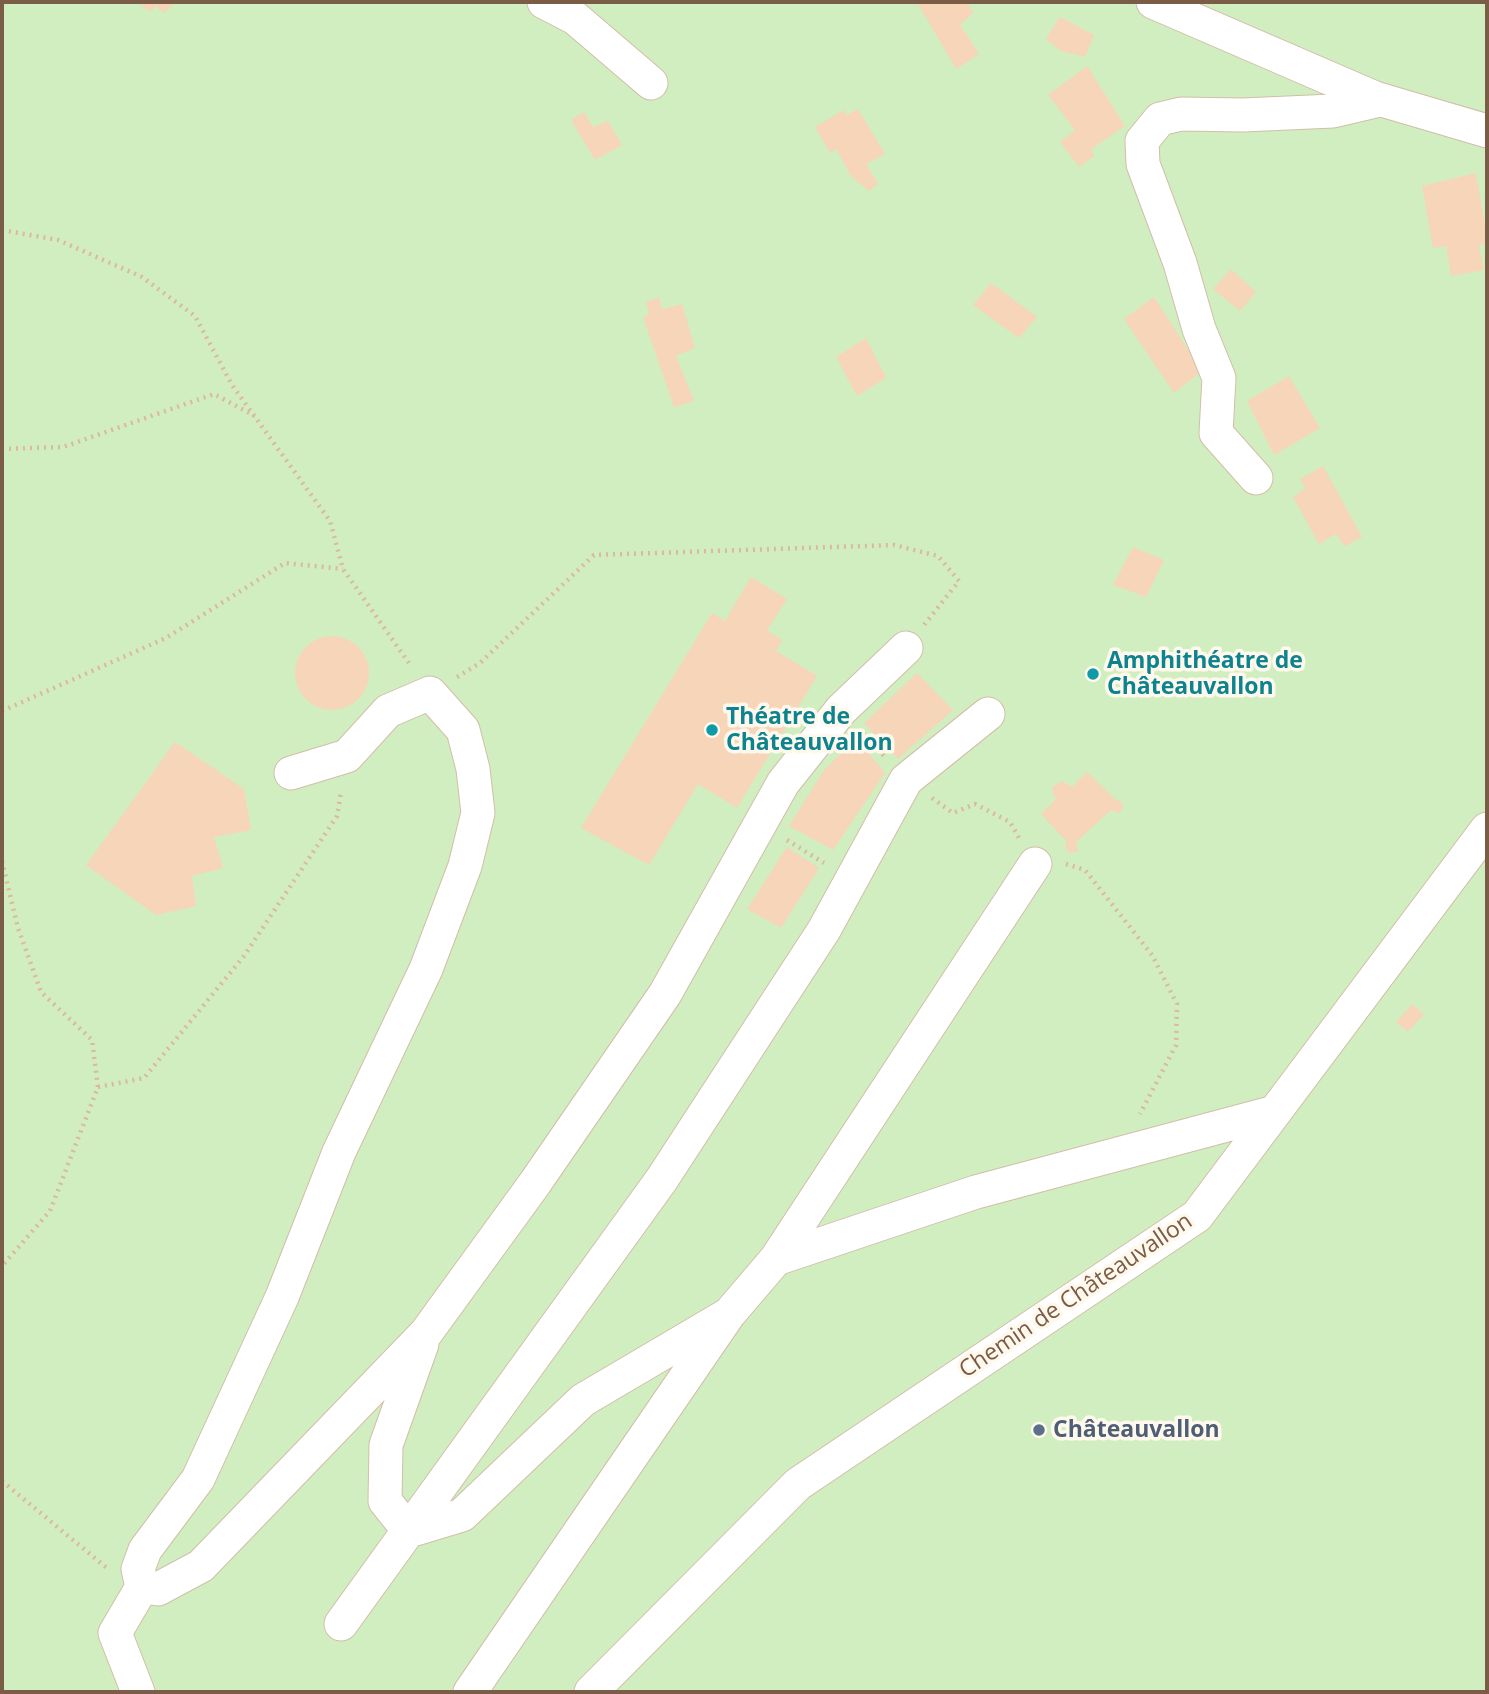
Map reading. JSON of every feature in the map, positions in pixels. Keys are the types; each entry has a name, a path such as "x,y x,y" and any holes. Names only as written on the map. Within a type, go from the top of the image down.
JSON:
{"street":[{"path":"544,2 575,18 651,83"},
{"path":"1153,2 1380,100 1487,131"},
{"path":"1255,478 1216,433 1219,378 1199,329 1180,263 1143,164 1142,141 1160,119 1181,114 1243,115 1333,111 1380,100"},
{"path":"142,1587 158,1590 201,1566 426,1333 535,1183 665,994 783,783 841,710 906,648"},
{"path":"138,1692 115,1633 142,1587 138,1569 145,1550 198,1479 282,1297 339,1152 426,969 466,866 478,813 473,769 463,730 430,693 388,711 347,756 291,773"},
{"path":"341,1624 662,1179 824,930 906,780 988,714"},
{"name":"Chemin de Châteauvallon","path":"591,1692 798,1484 1197,1216 1487,829"},
{"path":"470,1692 729,1314 776,1259 1035,864"},
{"path":"776,1259 976,1192 1275,1112"},
{"path":"409,1531 462,1515 583,1400 729,1314"},
{"path":"409,1531 385,1501 386,1445 426,1333"}],"path":[{"path":"2,230 58,240 142,277 195,316 232,385 330,521 343,569 430,693 480,663 594,555 894,545 938,556 959,581 906,648"},
{"path":"2,449 64,447 214,394 258,418"},
{"path":"2,711 166,638 285,563 343,569"},
{"path":"841,710 906,780 953,813 975,804 1010,822 1035,864 1068,864 1084,870 1152,955 1177,1004 1176,1045 1119,1154"},
{"path":"98,1087 144,1078 244,956 337,816 347,756"},
{"path":"760,824 852,880"},
{"path":"2,861 19,928 41,992 92,1040 98,1087 50,1211 2,1266"},
{"path":"2,1480 122,1582 142,1587"}],"green space":[{"path":"2,2 1487,2 1487,1692 2,1692"}],"building":[{"path":"137,2 175,2 164,13 156,6 150,12"},
{"path":"917,2 945,2 947,5 967,2 973,13 960,25 979,54 956,69"},
{"path":"1060,17 1094,35 1085,57 1061,51 1046,39"},
{"path":"1087,66 1125,126 1091,149 1094,156 1079,167 1060,142 1075,130 1048,95"},
{"path":"858,109 885,154 866,164 878,184 869,191 851,176 836,149 830,153 815,127 844,110 847,115"},
{"path":"584,112 593,127 608,121 622,145 595,160 571,120"},
{"path":"1476,173 1487,236 1487,243 1479,245 1484,270 1451,276 1446,246 1433,248 1422,186"},
{"path":"1231,269 1256,292 1240,311 1213,289"},
{"path":"991,283 1037,317 1019,338 973,305"},
{"path":"659,297 662,309 682,304 695,348 676,356 694,401 674,407 643,317 649,315 646,302"},
{"path":"1154,297 1202,371 1174,393 1124,319"},
{"path":"866,338 886,378 857,396 836,357"},
{"path":"1289,376 1320,428 1274,455 1247,401"},
{"path":"1323,466 1362,537 1345,546 1336,534 1319,544 1293,497 1305,489 1300,479"},
{"path":"1133,547 1164,560 1146,597 1113,585"},
{"name":"Théatre de Châteauvallon","path":"751,577 787,599 767,630 782,640 776,651 817,676 737,808 698,784 649,865 581,828 712,613 725,621"},
{"path":"332,636 353,642 363,652 369,673 363,694 353,704 332,710 311,704 301,694 295,673 301,652 311,642"},
{"path":"917,673 953,710 898,759 864,723"},
{"path":"856,738 885,773 833,850 789,826 824,770"},
{"path":"175,742 244,789 251,830 214,837 223,868 192,876 196,906 156,915 86,865"},
{"path":"1087,772 1115,799 1122,802 1123,808 1118,813 1111,810 1076,842 1078,851 1069,853 1065,846 1067,842 1041,814 1056,799 1052,787 1062,781 1072,787"},
{"path":"787,847 819,868 781,928 747,909"},
{"path":"1412,1004 1424,1014 1408,1032 1396,1022"}],"place":[{"name":"Amphithéatre de Châteauvallon","path":"1093,674"},
{"name":"Théatre de Châteauvallon","path":"712,730"},
{"name":"Châteauvallon","path":"1039,1430"}]}
